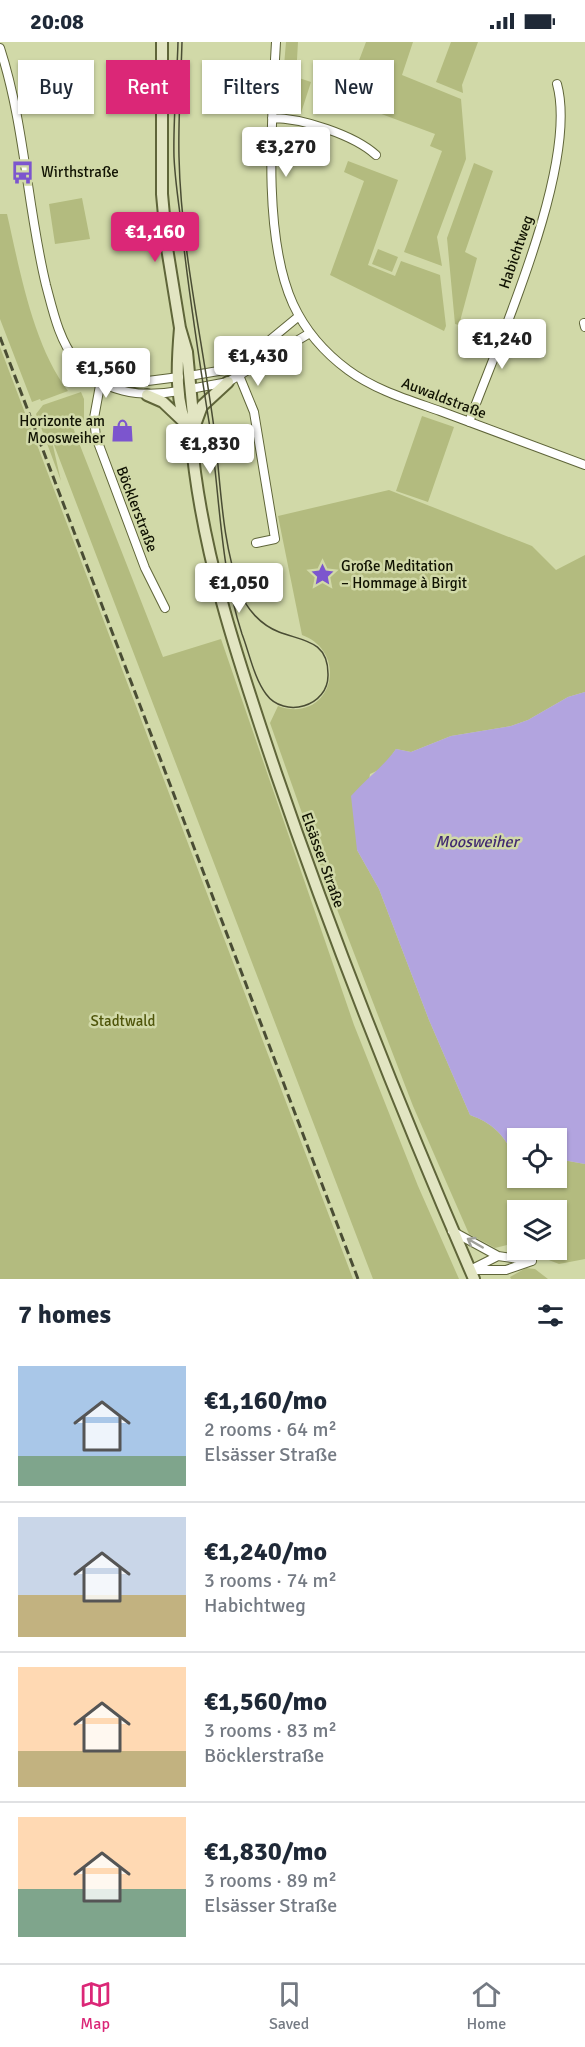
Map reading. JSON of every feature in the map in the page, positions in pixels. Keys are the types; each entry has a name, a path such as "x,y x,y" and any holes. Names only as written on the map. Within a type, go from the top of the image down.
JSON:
{"main road":[{"name":"Elsässer Straße","path":"162,42 162,194 180,328 187,352 185,390 193,431 212,571 257,717 303,851 368,1024 452,1231 472,1274"},
{"path":"193,431 202,406 228,382"},
{"name":"Elsässer Straße","path":"185,390 183,421 193,431"},
{"path":"147,395 163,402 183,421"}],"street":[{"name":"Auwaldstraße","path":"276,42 271,158 279,257 292,302 310,333 349,371 368,382 584,466"},
{"path":"0,48 11,87 36,242 59,330 76,361 86,371 113,389 147,395 228,382 299,316"},
{"name":"Habichtweg","path":"469,422 545,210 561,125 562,107 557,84"},
{"path":"272,118 301,121 366,145 376,155"},
{"path":"101,380 132,383 238,371 310,333"},
{"path":"238,371 254,412 275,539 256,543"},
{"name":"Böcklerstraße","path":"101,380 94,418 96,437 145,568 165,608"},
{"path":"452,1231 498,1256 532,1261 506,1270 472,1274"},
{"path":"472,1274 498,1256"},
{"path":"502,1279 506,1270"}],"green space":[{"path":"286,42 298,42 297,60 284,60"},
{"path":"366,42 413,42 402,75 461,99 466,159 437,237 442,266 404,252 442,151 430,146 435,134 381,114 394,114 394,60 359,60"},
{"path":"451,42 478,42 462,85 463,93 436,82"},
{"path":"301,79 311,82 301,113"},
{"path":"348,161 398,180 368,265 395,276 401,261 440,275 446,326 444,331 330,275 364,181 344,172"},
{"path":"474,163 493,171 465,252 477,258 459,325 455,324 447,238"},
{"path":"82,198 90,239 55,244 49,204"},
{"path":"0,214 7,214 29,307 37,330 56,373 68,391 41,401 40,399 32,402 0,319"},
{"path":"378,249 398,257 392,272 372,264"},
{"name":"Stadtwald","path":"0,347 353,1279 0,1279"},
{"path":"81,392 84,399 84,420 72,425 163,657 221,639 354,1025 418,1186 459,1279 373,1279 51,437 61,481 36,414 43,405"},
{"path":"422,416 454,427 428,502 396,491"},
{"path":"389,490 532,546 556,570 585,555 585,692 568,697 528,720 511,726 451,736 411,752 396,749 383,768 370,774 357,850 379,889 429,1020 470,1115 496,1130 507,1143 507,1188 567,1188 567,1161 585,1164 585,1259 559,1264 549,1260 567,1260 567,1200 507,1200 507,1245 495,1248 469,1234 413,1106 325,878 270,723 278,706 296,709 311,705 322,697 328,684 330,670 326,656 317,644 302,635 278,516"},
{"path":"526,1268 535,1269 548,1279 511,1279 510,1277"}],"water":[{"name":"Moosweiher","path":"585,692 585,1164 567,1161 567,1128 507,1128 507,1143 496,1129 470,1115 429,1020 379,889 357,850 351,796 396,749 411,752 451,736 511,726 528,720 568,697"}],"tram line":[{"path":"178,42 174,128 175,173 229,583 242,634 262,688 274,702 283,706 304,706 321,695 326,685 328,674 324,654 319,648 305,640 272,629 255,616 243,598 229,552 222,511 214,428 184,225 179,143 182,42"}],"railway":[{"path":"0,337 358,1279"}],"place":[{"name":"Wirthstraße","path":"23,172"},
{"name":"Horizonte am Moosweiher","path":"123,430"},
{"name":"Große Meditation – Hommage à Birgit","path":"323,575"}]}
